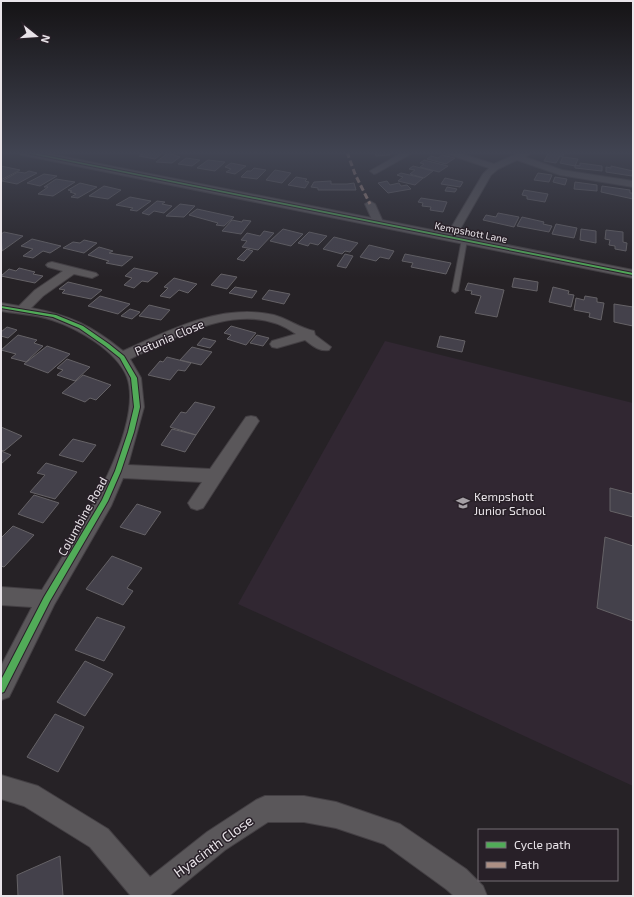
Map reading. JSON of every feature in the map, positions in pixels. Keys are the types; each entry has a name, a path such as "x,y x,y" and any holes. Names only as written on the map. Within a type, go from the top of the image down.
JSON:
{"street":[{"name":"Kempshott Lane","path":"229,194 633,274"},
{"path":"450,238 474,194"},
{"path":"370,204 379,224"},
{"path":"52,265 92,275"},
{"path":"22,310 39,293 72,270"},
{"name":"Columbine Road","path":"1,307 54,316 81,327 122,357 134,378 137,407 131,432 118,471 105,501 47,599 1,689"},
{"name":"Petunia Close","path":"122,357 201,322 232,316 256,316 283,321 309,334 324,347"},
{"path":"277,344 309,334"},
{"path":"197,503 213,476 251,421"},
{"path":"118,471 213,476"},
{"path":"1,596 47,599"},
{"path":"1,787 29,795 99,838 149,896"},
{"name":"Hyacinth Close","path":"149,896 216,841 265,809 304,809 336,815 391,833 456,879 473,896"}],"lane":[{"path":"456,291 464,240"}],"shaded area":[{"name":"Kempshott Junior School","path":"385,341 633,403 633,786 238,604"}],"building":[{"path":"38,194 56,194 53,196"},
{"path":"76,194 85,194 78,198 71,197"},
{"path":"92,194 115,194 108,199 89,196"},
{"path":"548,194 545,202 527,199 527,196 522,195"},
{"path":"610,194 633,194 633,199"},
{"path":"130,197 151,201 137,211 130,210 133,208 116,205"},
{"path":"421,198 447,202 443,212 430,210 431,207 422,206 423,203 418,202"},
{"path":"157,201 165,202 162,204 172,206 164,213 154,211 149,215 142,213"},
{"path":"180,204 195,206 184,217 166,216"},
{"path":"197,209 234,217 224,226 216,225 218,223 189,215"},
{"path":"498,213 519,217 514,227 483,220 486,215 496,217"},
{"path":"522,217 544,222 543,224 552,226 549,232 517,226"},
{"path":"232,220 242,222 243,220 251,221 241,234 222,231"},
{"path":"556,224 577,228 574,238 552,234"},
{"path":"283,229 303,234 291,246 270,241"},
{"path":"581,229 596,231 596,243 580,240"},
{"path":"606,230 623,232 623,242 627,243 626,251 615,249 615,246 609,245 610,240 605,239"},
{"path":"264,231 274,233 258,250 242,247 247,241 241,240 247,233 260,236"},
{"path":"4,232 23,236 2,251 1,234"},
{"path":"309,232 327,236 318,245 310,243 308,246 298,243"},
{"path":"334,237 358,243 350,252 345,251 342,254 323,249"},
{"path":"32,239 61,246 50,253 43,251 33,258 23,256 33,249 21,246"},
{"path":"84,240 97,243 84,253 63,248 73,242 80,243"},
{"path":"369,245 394,251 389,259 380,257 376,261 360,257"},
{"path":"99,247 113,251 109,253 133,257 122,266 106,263 109,261 88,255"},
{"path":"247,249 253,251 244,261 237,259"},
{"path":"345,254 353,256 346,268 337,266"},
{"path":"405,254 451,263 446,274 411,267 413,263 402,261"},
{"path":"19,268 35,272 33,274 43,276 35,283 1,276 9,269 16,271"},
{"path":"134,268 158,273 148,282 142,281 134,288 124,285 132,278 125,276"},
{"path":"221,274 237,277 227,289 211,285"},
{"path":"174,278 197,284 188,293 179,290 170,298 160,296 168,288 164,287"},
{"path":"514,278 538,282 537,291 512,287"},
{"path":"68,282 102,290 91,299 62,293 65,290 59,289"},
{"path":"468,283 504,290 497,317 475,313 481,296 471,294 472,291 465,290"},
{"path":"235,287 257,291 252,298 229,293"},
{"path":"553,287 569,291 568,294 574,295 571,307 549,302"},
{"path":"269,290 290,294 284,304 262,299"},
{"path":"100,296 130,304 118,314 88,306"},
{"path":"585,296 597,298 597,302 604,303 601,320 589,317 590,313 574,310 576,298 584,300"},
{"path":"614,304 633,307 633,326 614,322"},
{"path":"149,305 170,310 161,320 139,316"},
{"path":"130,309 140,312 132,319 121,316"},
{"path":"231,326 256,333 246,345 227,339 231,335 224,333"},
{"path":"7,327 17,330 8,338 1,336 1,332"},
{"path":"18,335 37,340 34,343 43,346 26,362 11,358 16,354 1,350"},
{"path":"257,335 269,338 263,346 250,343"},
{"path":"440,336 465,341 462,352 437,347"},
{"path":"203,338 216,341 210,348 197,345"},
{"path":"47,346 70,354 48,373 24,364"},
{"path":"192,347 212,352 201,365 180,360"},
{"path":"167,357 191,363 185,371 178,370 170,380 148,375 160,361 163,362"},
{"path":"67,359 90,367 75,381 57,375 63,370 57,368"},
{"path":"83,375 111,385 96,400 90,398 85,402 62,393"},
{"path":"195,402 215,407 196,435 170,427 181,412 186,413"},
{"path":"1,427 22,436 4,451 1,450"},
{"path":"172,429 196,435 185,452 161,445"},
{"path":"73,439 96,445 83,462 59,455"},
{"path":"1,451 11,455 1,464"},
{"path":"46,463 77,472 55,499 30,492 45,475 37,473"},
{"path":"610,488 633,494 633,517 610,511"},
{"path":"34,495 59,503 43,523 18,514"},
{"path":"137,504 161,512 145,535 120,527"},
{"path":"13,526 34,535 4,567 1,566 1,538"},
{"path":"605,537 633,546 633,621 597,608"},
{"path":"112,556 142,568 127,588 133,591 123,605 86,589"},
{"path":"97,617 125,627 104,661 75,650"},
{"path":"85,661 113,674 85,716 57,702"},
{"path":"55,714 84,727 58,772 27,757"},
{"path":"60,856 63,896 18,896 17,875"}],"marked path":[{"path":"365,194 370,204"}],"cycle path":[{"path":"232,194 633,274"},
{"path":"1,307 54,316 81,327 107,345 122,357 134,378 137,407 131,432 118,471 105,501 47,599 1,689"}],"place":[{"name":"Kempshott Junior School","path":"463,503"}]}
